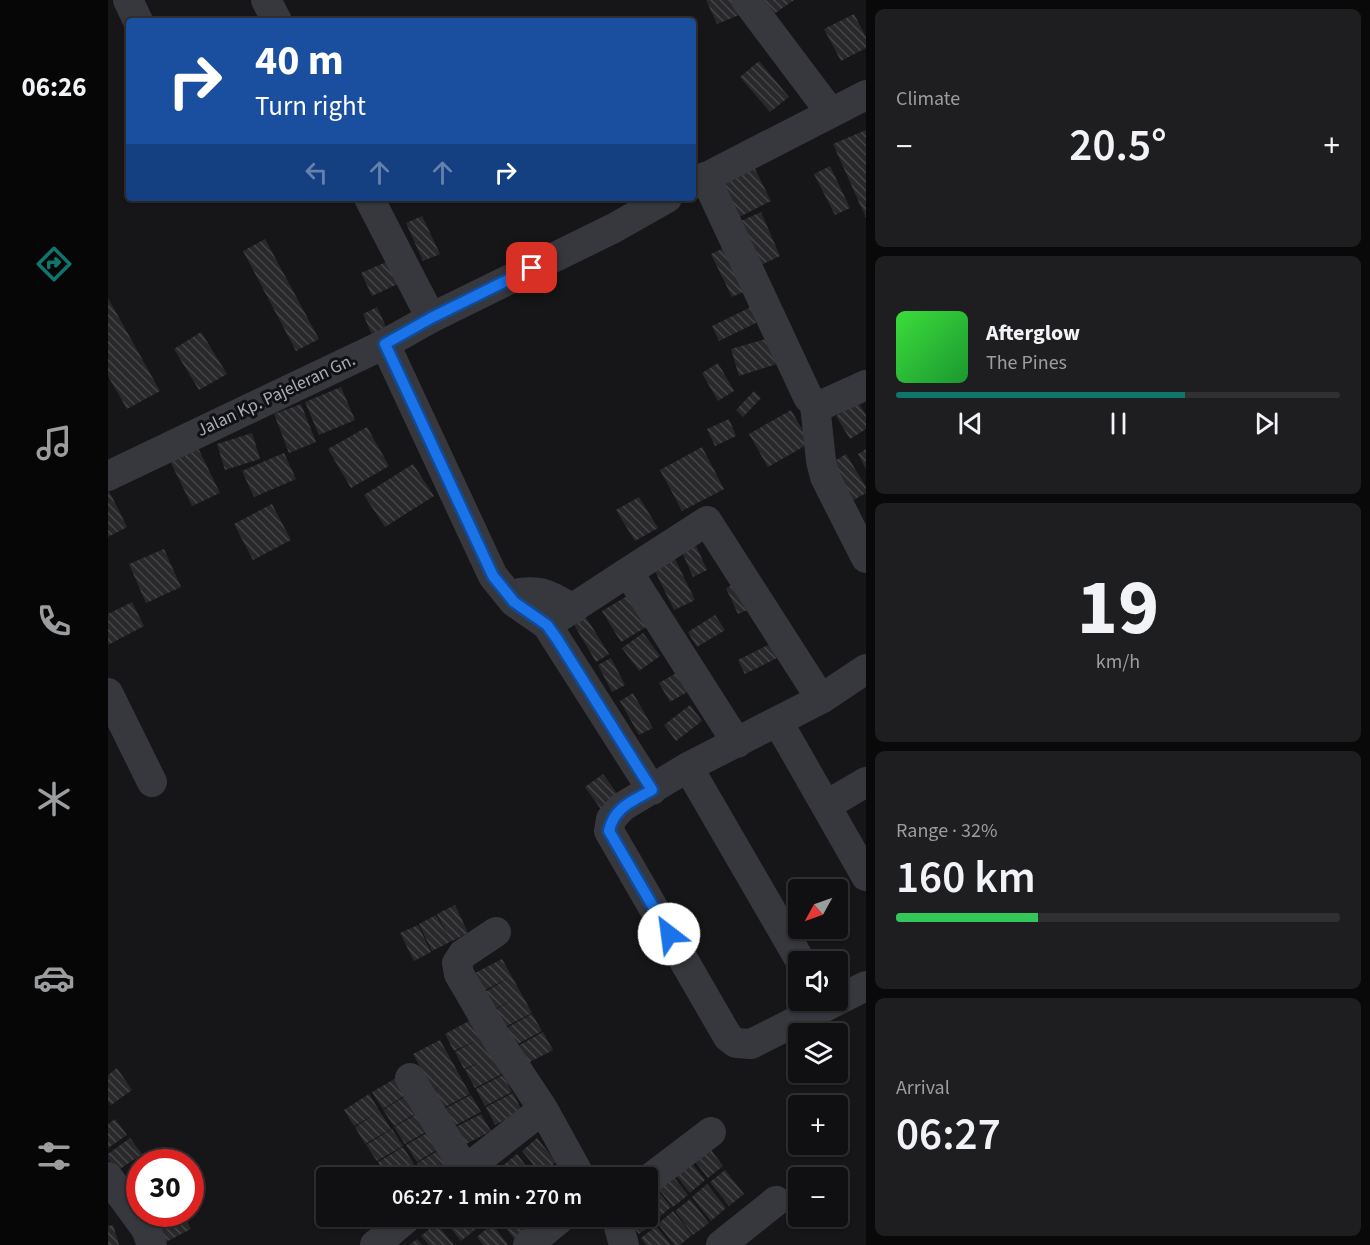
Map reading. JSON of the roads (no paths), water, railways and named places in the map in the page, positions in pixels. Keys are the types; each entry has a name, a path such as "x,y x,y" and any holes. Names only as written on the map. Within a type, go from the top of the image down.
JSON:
{"street":[{"path":"128,0 137,18"},
{"path":"266,0 275,18"},
{"path":"746,0 831,112"},
{"path":"866,95 699,181 808,397 815,405 825,477 866,558"},
{"path":"371,201 431,318"},
{"name":"Jalan Kp. Pajeleran Gn.","path":"108,476 385,344 431,318 614,228 663,201"},
{"path":"385,344 493,576 514,602 547,625 652,790"},
{"path":"815,405 824,404 866,385"},
{"path":"547,625 707,521 821,699"},
{"path":"628,572 737,743"},
{"path":"514,602 520,593 532,591 547,593 573,609"},
{"path":"811,1011 751,1044 736,1043 729,1037 609,831 611,819 622,807 688,767 821,699 866,669"},
{"path":"108,693 152,782"},
{"path":"778,722 866,876"},
{"path":"688,767 795,951"},
{"path":"827,806 866,782"},
{"path":"496,932 463,954 457,963 459,974 498,1041 543,1109 575,1167"},
{"path":"848,993 866,986"},
{"path":"410,1078 456,1167"},
{"path":"469,1167 543,1109"},
{"path":"658,1172 711,1132"},
{"path":"108,1177 146,1229 152,1245"},
{"path":"721,1245 776,1201"},
{"path":"375,1245 396,1227"},
{"path":"528,1245 550,1227"},
{"path":"619,1227 624,1245"}]}
